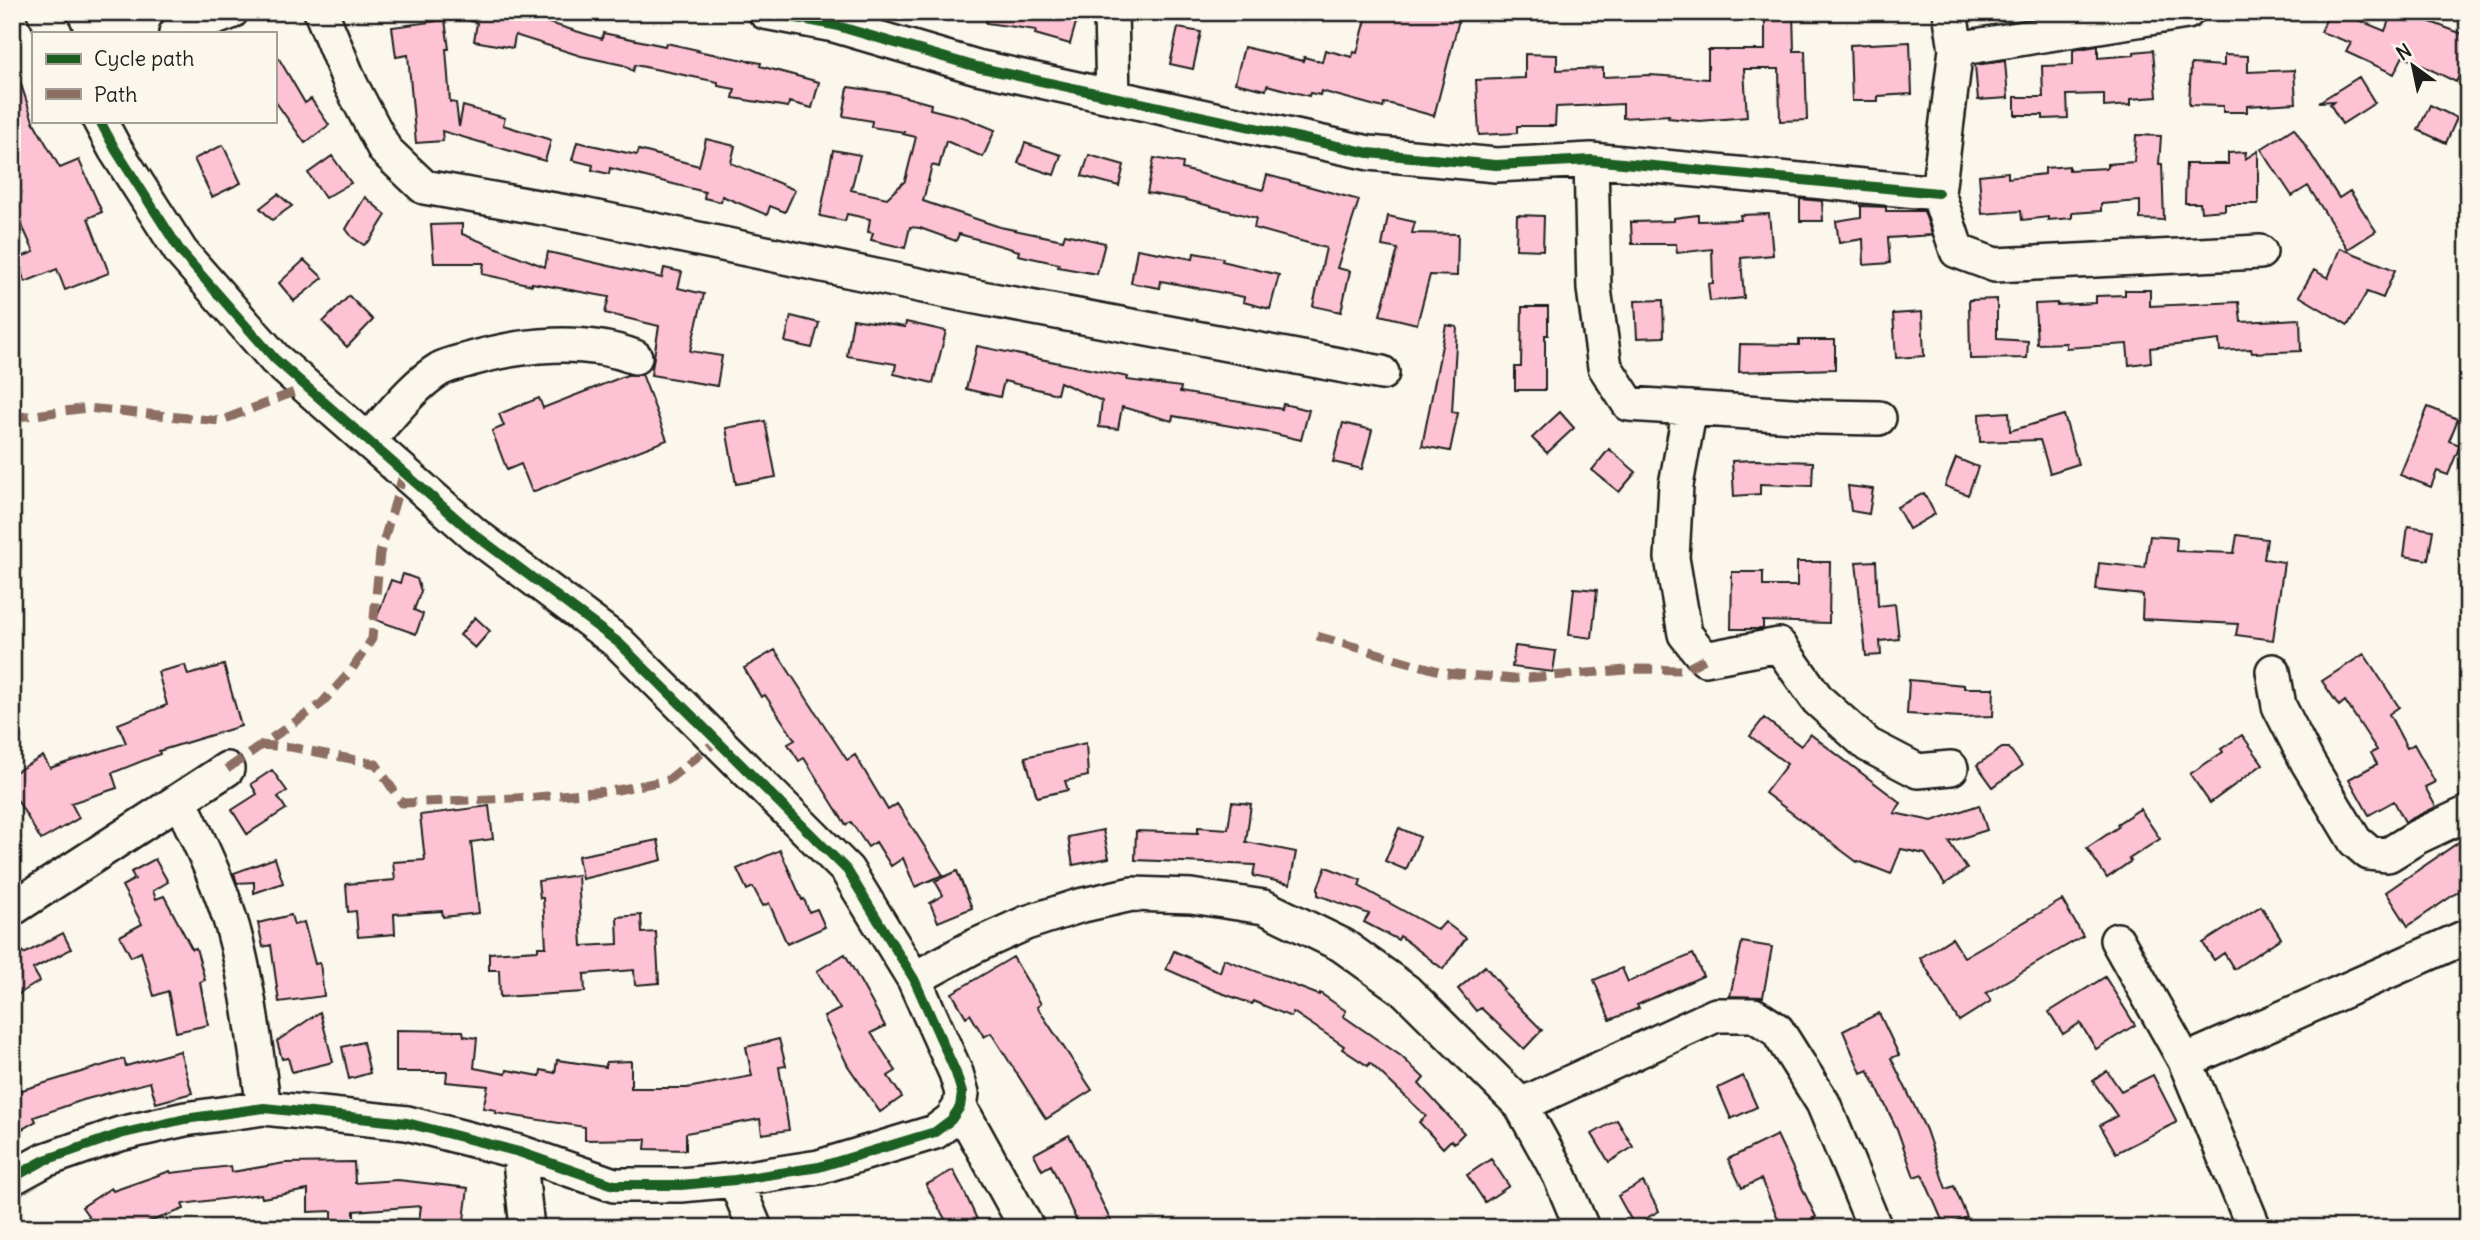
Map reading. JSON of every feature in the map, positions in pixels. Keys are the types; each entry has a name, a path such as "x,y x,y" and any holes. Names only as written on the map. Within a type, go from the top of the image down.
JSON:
{"street":[{"path":"44,12 54,32"},
{"path":"179,32 231,12"},
{"path":"321,12 351,85 385,150 424,187 583,215 971,296 1382,373"},
{"path":"765,12 834,26 977,67 1369,153 1496,165 1591,160 1938,193"},
{"path":"1111,12 1113,97"},
{"path":"1950,12 1956,49 1938,193 1956,251 1995,265 2260,252"},
{"path":"1956,49 2187,12"},
{"path":"12,1178 45,1160 120,1134 185,1119 264,1108 407,1123 519,1152 614,1185 681,1185 819,1167 935,1132 951,1120 960,1107 962,1093 956,1073 914,979 847,870 619,643 474,534 275,359 181,252 101,122"},
{"path":"1591,160 1594,289 1605,367 1629,404 1821,417 1879,418"},
{"path":"368,440 419,384 442,368 492,353 536,346 612,349 635,357"},
{"path":"1690,408 1676,485 1672,558 1685,634 1705,659 1779,645 1818,700 1868,745 1918,771 1951,768"},
{"path":"2273,671 2279,706 2308,763 2355,841 2369,853 2388,855 2417,837 2468,813"},
{"path":"12,909 227,769"},
{"path":"180,800 210,864 233,928 247,993 264,1108"},
{"path":"914,979 973,947 1026,923 1079,906 1132,894 1191,896 1264,907 1342,945 1406,991 1521,1105 1560,1176 1582,1228"},
{"path":"2185,1061 2468,936"},
{"path":"2117,940 2185,1061 2254,1228"},
{"path":"1521,1105 1716,1014 1754,1015 1777,1030 1822,1103 1875,1228"},
{"path":"960,1107 1027,1228"},
{"path":"519,1152 527,1228"},
{"path":"735,1180 755,1228"}],"building":[{"path":"468,12 487,12 546,22 602,39 603,33 665,46 666,43 761,63 760,66 819,82 812,108 789,102 788,107 733,98 735,89 718,86 718,82 635,65 633,71 623,65 581,56 515,35 513,48 474,41 477,23 467,20"},
{"path":"987,12 1079,12 1070,44 1035,34 1036,30 986,23"},
{"path":"1368,12 1461,12 1434,116 1391,104 1384,103 1383,108 1321,91 1320,95 1310,93 1309,96 1267,85 1266,90 1235,83 1244,47 1303,61 1304,57 1322,62 1325,50 1352,57 1354,52 1357,53"},
{"path":"1765,12 1793,12 1794,51 1805,51 1807,120 1780,121 1779,69 1744,69 1747,117 1700,121 1668,118 1669,115 1623,118 1623,104 1556,107 1555,126 1517,126 1517,133 1479,135 1476,80 1525,78 1525,54 1557,55 1557,70 1603,68 1603,77 1650,75 1708,79 1708,50 1765,50"},
{"path":"2329,12 2339,12 2385,31 2392,12 2404,12 2468,36 2468,58 2456,82 2403,56 2394,74 2346,52 2351,43 2321,32"},
{"path":"445,20 449,49 446,49 450,102 456,103 459,127 463,106 505,118 503,125 551,140 545,161 442,131 443,141 416,143 408,55 396,57 392,27"},
{"path":"1178,28 1201,32 1193,69 1170,64"},
{"path":"1910,42 1912,94 1878,96 1878,101 1852,101 1850,45"},
{"path":"2098,46 2098,58 2134,55 2134,52 2153,50 2157,97 2131,99 2131,105 2104,107 2104,94 2067,95 2068,118 2043,119 2043,115 2015,115 2015,97 2043,97 2042,66 2073,65 2073,50"},
{"path":"276,54 305,103 311,99 329,125 305,143 276,102"},
{"path":"2224,55 2248,56 2248,72 2294,70 2296,103 2247,106 2247,112 2223,112 2223,106 2189,105 2191,64 2224,66"},
{"path":"2005,61 2008,98 1978,100 1975,65"},
{"path":"16,69 32,122 60,168 79,160 102,212 88,218 109,273 65,290 57,269 25,282 16,259 34,252 12,203 12,70"},
{"path":"2359,77 2375,103 2342,124 2330,104 2335,101 2319,102"},
{"path":"848,87 891,93 931,104 930,109 966,118 995,130 983,157 946,141 939,167 932,165 923,201 1000,227 1063,240 1065,234 1105,243 1097,274 1058,267 1059,264 1018,255 1019,251 959,234 956,241 920,228 910,227 905,248 871,240 873,233 868,232 870,219 847,214 845,221 820,216 833,150 860,155 851,190 887,198 905,181 916,137 903,134 904,132 871,127 872,121 843,116"},
{"path":"2430,105 2457,118 2446,143 2418,130"},
{"path":"2294,128 2339,198 2350,191 2376,231 2348,249 2308,186 2292,196 2261,149"},
{"path":"2136,135 2161,136 2159,164 2162,164 2164,220 2140,219 2140,201 2101,204 2101,211 2072,213 2072,218 2048,220 2048,217 2022,220 2021,211 1982,214 1979,175 2008,172 2008,178 2045,174 2045,168 2107,168 2107,164 2134,162"},
{"path":"706,139 735,146 731,163 795,190 785,212 770,206 767,215 722,196 721,202 704,198 705,192 610,168 609,174 592,170 593,165 572,160 577,142 637,155 639,150 699,166"},
{"path":"1025,143 1061,155 1054,175 1018,163"},
{"path":"223,145 241,183 212,197 194,159"},
{"path":"2258,151 2258,204 2225,204 2225,210 2201,212 2200,203 2185,203 2186,164 2228,164 2228,153 2246,152 2245,159"},
{"path":"1089,155 1124,165 1119,186 1082,176"},
{"path":"332,156 351,183 325,198 308,173"},
{"path":"1154,158 1183,163 1182,169 1263,190 1267,175 1359,200 1337,268 1350,271 1341,312 1313,306 1326,248 1254,228 1256,218 1183,199 1147,193"},
{"path":"278,194 292,206 272,220 260,208"},
{"path":"365,197 386,215 364,245 346,229"},
{"path":"1800,199 1822,201 1823,221 1800,221"},
{"path":"1861,206 1886,207 1886,211 1924,211 1932,235 1888,238 1890,263 1864,265 1863,239 1839,243 1836,221 1861,217"},
{"path":"1769,214 1773,255 1741,258 1744,298 1710,301 1708,284 1713,283 1712,249 1677,253 1676,244 1632,244 1631,222 1674,221 1674,218 1698,215 1698,221 1741,220 1740,215"},
{"path":"1517,215 1544,216 1543,250 1516,249"},
{"path":"1388,216 1415,222 1412,233 1458,234 1457,276 1430,275 1417,324 1380,315 1398,249 1382,246"},
{"path":"462,224 462,234 545,267 548,252 662,278 664,268 682,272 678,288 704,294 690,351 722,356 717,386 651,375 659,326 605,313 609,297 482,274 484,263 434,263 431,225"},
{"path":"2340,248 2395,270 2383,298 2367,292 2348,325 2299,296 2314,270 2328,278"},
{"path":"1137,249 1193,259 1194,253 1223,258 1222,261 1279,275 1270,309 1243,302 1244,297 1161,281 1160,288 1131,283"},
{"path":"304,260 323,278 294,301 279,283"},
{"path":"2125,290 2150,290 2150,306 2239,302 2241,322 2300,319 2301,351 2220,351 2219,340 2150,348 2151,362 2129,365 2127,344 2066,348 2066,343 2037,344 2035,304 2096,303 2096,296 2125,295"},
{"path":"349,296 373,320 347,347 323,322"},
{"path":"1997,299 1997,339 2028,341 2027,358 1970,359 1969,300"},
{"path":"1663,300 1664,337 1637,338 1635,301"},
{"path":"1522,307 1548,307 1545,390 1515,390 1515,367 1521,367"},
{"path":"1922,312 1924,356 1896,358 1893,314"},
{"path":"791,316 819,323 812,348 785,342"},
{"path":"853,319 905,327 906,322 946,331 933,383 894,374 896,364 847,356"},
{"path":"1446,325 1457,327 1452,412 1458,413 1450,451 1422,446"},
{"path":"1799,340 1835,340 1835,369 1739,372 1740,344 1799,345"},
{"path":"977,346 1128,377 1127,380 1181,387 1180,392 1282,409 1283,404 1309,410 1301,440 1173,416 1172,421 1122,407 1118,429 1099,427 1102,401 1060,382 1057,394 1004,381 1000,397 966,389"},
{"path":"642,374 667,440 532,492 521,464 507,470 492,431 504,426 499,414 539,398 543,408 627,375"},
{"path":"2428,407 2458,419 2449,441 2460,445 2448,475 2437,471 2431,487 2400,475"},
{"path":"1560,412 1574,428 1547,453 1532,438"},
{"path":"2009,412 2010,431 2064,415 2078,464 2050,473 2040,440 1980,442 1979,414"},
{"path":"765,421 776,477 736,484 726,428"},
{"path":"1343,423 1372,430 1362,469 1333,462"},
{"path":"1609,449 1636,472 1619,492 1592,470"},
{"path":"1956,458 1978,467 1968,495 1945,486"},
{"path":"1732,461 1813,462 1812,486 1760,484 1760,494 1734,496"},
{"path":"1848,486 1873,489 1869,514 1851,511"},
{"path":"1924,493 1935,514 1909,529 1897,507"},
{"path":"2408,526 2433,530 2428,560 2404,556"},
{"path":"2237,535 2267,539 2264,559 2284,562 2273,640 2236,635 2238,624 2142,619 2143,595 2096,590 2099,563 2145,568 2150,536 2177,538 2176,551 2234,553"},
{"path":"1876,561 1878,606 1895,604 1899,639 1880,641 1881,655 1866,656 1856,562"},
{"path":"1797,562 1830,562 1829,623 1763,621 1763,629 1731,629 1732,572 1763,572 1763,586 1797,586"},
{"path":"403,574 417,579 421,591 414,610 423,614 416,634 376,620 391,580 400,583"},
{"path":"1574,588 1597,590 1592,638 1569,635"},
{"path":"475,617 490,631 475,648 460,635"},
{"path":"1515,646 1556,651 1553,672 1512,667"},
{"path":"775,650 847,760 855,755 888,810 897,804 943,875 915,887 903,858 891,866 876,842 868,847 851,822 846,825 804,758 799,761 788,744 795,740 765,695 761,697 744,668"},
{"path":"2364,654 2399,707 2389,714 2407,748 2414,744 2435,782 2425,787 2436,807 2405,822 2394,801 2369,815 2349,779 2377,764 2371,753 2377,750 2345,701 2339,706 2322,681"},
{"path":"185,665 188,675 224,665 241,726 159,751 160,754 112,773 117,788 71,803 79,818 41,840 12,791 12,774 43,756 50,768 126,743 118,724 167,705 158,672"},
{"path":"1909,680 1964,685 1964,688 1994,688 1993,716 1907,714"},
{"path":"1764,718 1801,746 1810,734 1901,803 1894,813 1932,821 1979,805 1987,830 1949,842 1967,869 1945,884 1925,854 1901,849 1891,874 1857,862 1765,793 1787,764 1750,736"},
{"path":"2242,735 2263,764 2210,803 2190,774 2223,752 2221,749"},
{"path":"1086,743 1088,776 1065,781 1068,790 1037,797 1025,757"},
{"path":"2002,748 2009,748 2022,766 1993,787 1977,765"},
{"path":"272,770 287,791 278,797 286,809 247,834 232,810 257,794 251,784"},
{"path":"1232,802 1251,804 1246,842 1296,852 1290,884 1253,876 1255,865 1135,860 1136,831 1198,833 1198,827 1228,829"},
{"path":"489,806 493,839 471,842 479,913 443,917 442,911 394,914 395,934 358,937 356,911 348,912 346,884 395,880 393,862 425,860 420,815"},
{"path":"2140,809 2160,839 2129,859 2131,861 2107,878 2087,848"},
{"path":"1399,828 1420,837 1406,870 1385,861"},
{"path":"1103,830 1109,858 1073,865 1068,837"},
{"path":"2468,836 2468,885 2408,926 2386,892"},
{"path":"658,840 662,860 582,879 578,856"},
{"path":"780,850 809,912 817,909 825,927 787,944 769,903 763,906 753,887 747,890 737,869"},
{"path":"275,858 283,883 254,893 254,882 237,883 234,873"},
{"path":"155,859 168,882 153,891 156,899 164,896 192,949 196,948 205,980 200,982 208,1025 176,1032 168,991 154,996 141,952 131,957 120,936 142,924 122,886 135,879 131,872"},
{"path":"1326,867 1361,880 1359,886 1438,930 1445,922 1466,938 1443,969 1400,936 1398,940 1364,922 1369,914 1318,895 1318,887"},
{"path":"957,871 972,908 938,922 930,903 943,895 935,881"},
{"path":"578,875 582,946 618,944 617,917 641,915 642,933 656,932 659,983 635,985 634,970 584,974 585,992 500,997 499,970 489,970 489,953 538,950 538,947 546,947 543,898 540,898 538,881"},
{"path":"2062,900 2083,936 1986,993 1991,1001 1959,1021 1920,958 1952,938 1964,957"},
{"path":"2261,906 2281,938 2234,969 2224,953 2214,960 2203,943"},
{"path":"291,915 294,925 304,922 315,964 320,963 324,996 279,1002 271,945 263,947 258,923"},
{"path":"12,933 24,954 63,933 71,949 33,969 40,981 12,998"},
{"path":"1742,942 1772,947 1763,997 1730,996"},
{"path":"1174,951 1220,972 1224,959 1319,995 1320,993 1346,1011 1343,1016 1401,1056 1424,1078 1419,1084 1464,1133 1454,1143 1451,1140 1443,1148 1419,1122 1426,1116 1370,1063 1368,1066 1342,1049 1344,1046 1293,1012 1291,1017 1253,1001 1252,1004 1166,969"},
{"path":"845,954 885,1026 871,1033 896,1071 888,1076 902,1097 880,1112 848,1066 824,1017 840,1009 817,971"},
{"path":"1693,954 1703,976 1610,1020 1594,980 1622,968 1628,982"},
{"path":"1013,957 1041,1004 1037,1007 1092,1090 1046,1119 991,1033 984,1037 970,1014 966,1017 952,993"},
{"path":"1485,966 1504,989 1502,990 1542,1030 1524,1049 1481,1008 1476,1011 1458,989"},
{"path":"2105,977 2135,1025 2096,1049 2080,1023 2063,1034 2049,1012"},
{"path":"320,1012 333,1062 292,1072 288,1058 282,1059 277,1041"},
{"path":"1879,1013 1899,1055 1891,1058 1926,1130 1946,1189 1954,1186 1967,1217 1945,1227 1922,1174 1914,1177 1897,1129 1868,1070 1861,1073 1843,1031"},
{"path":"396,1030 463,1031 464,1036 477,1038 474,1068 506,1074 507,1070 540,1076 541,1070 555,1073 557,1060 606,1067 606,1062 631,1061 631,1088 687,1088 752,1076 746,1047 779,1039 786,1066 779,1067 789,1130 762,1134 760,1119 686,1133 686,1150 645,1149 646,1139 585,1140 585,1127 495,1113 496,1110 483,1108 488,1086 446,1082 447,1072 396,1072"},
{"path":"363,1042 370,1073 349,1079 342,1047"},
{"path":"180,1051 192,1093 156,1103 150,1082 83,1100 34,1117 36,1121 12,1135 12,1093 124,1059 126,1066"},
{"path":"2107,1071 2121,1091 2153,1075 2177,1122 2116,1153 2100,1125 2117,1116 2093,1081"},
{"path":"1743,1076 1757,1107 1731,1119 1718,1088"},
{"path":"1617,1120 1633,1147 1609,1162 1592,1134"},
{"path":"1069,1135 1114,1228 1080,1228 1051,1165 1042,1170 1034,1154"},
{"path":"1777,1135 1816,1217 1790,1228 1782,1228 1761,1179 1742,1188 1728,1159"},
{"path":"1491,1159 1509,1186 1485,1202 1467,1175"},
{"path":"354,1162 355,1183 398,1180 468,1188 463,1228 418,1228 421,1206 354,1211 354,1228 332,1228 332,1211 308,1212 308,1190 262,1198 261,1194 182,1204 184,1209 133,1228 72,1228 89,1217 82,1207 111,1188 113,1191 170,1171 231,1166 232,1172 285,1163"},
{"path":"953,1170 981,1228 950,1228 926,1185"},
{"path":"1643,1182 1659,1211 1634,1225 1618,1196"}],"marked path":[{"path":"12,418 87,408 220,421 307,387"},
{"path":"227,769 321,704 351,671 372,639 380,553 404,472"},
{"path":"1317,636 1446,673 1514,679 1638,669 1684,670 1705,659"},
{"path":"258,745 291,747 376,764 402,803 617,790 668,780 718,740"}],"cycle path":[{"path":"765,12 834,25 977,67 1369,153 1496,165 1591,160 1938,193"},
{"path":"12,1178 45,1160 120,1134 185,1119 264,1108 407,1123 519,1152 614,1185 681,1185 819,1167 935,1132 951,1120 960,1107 962,1093 956,1073 914,979 847,870 619,643 474,534 275,359 181,252 101,122"}]}
